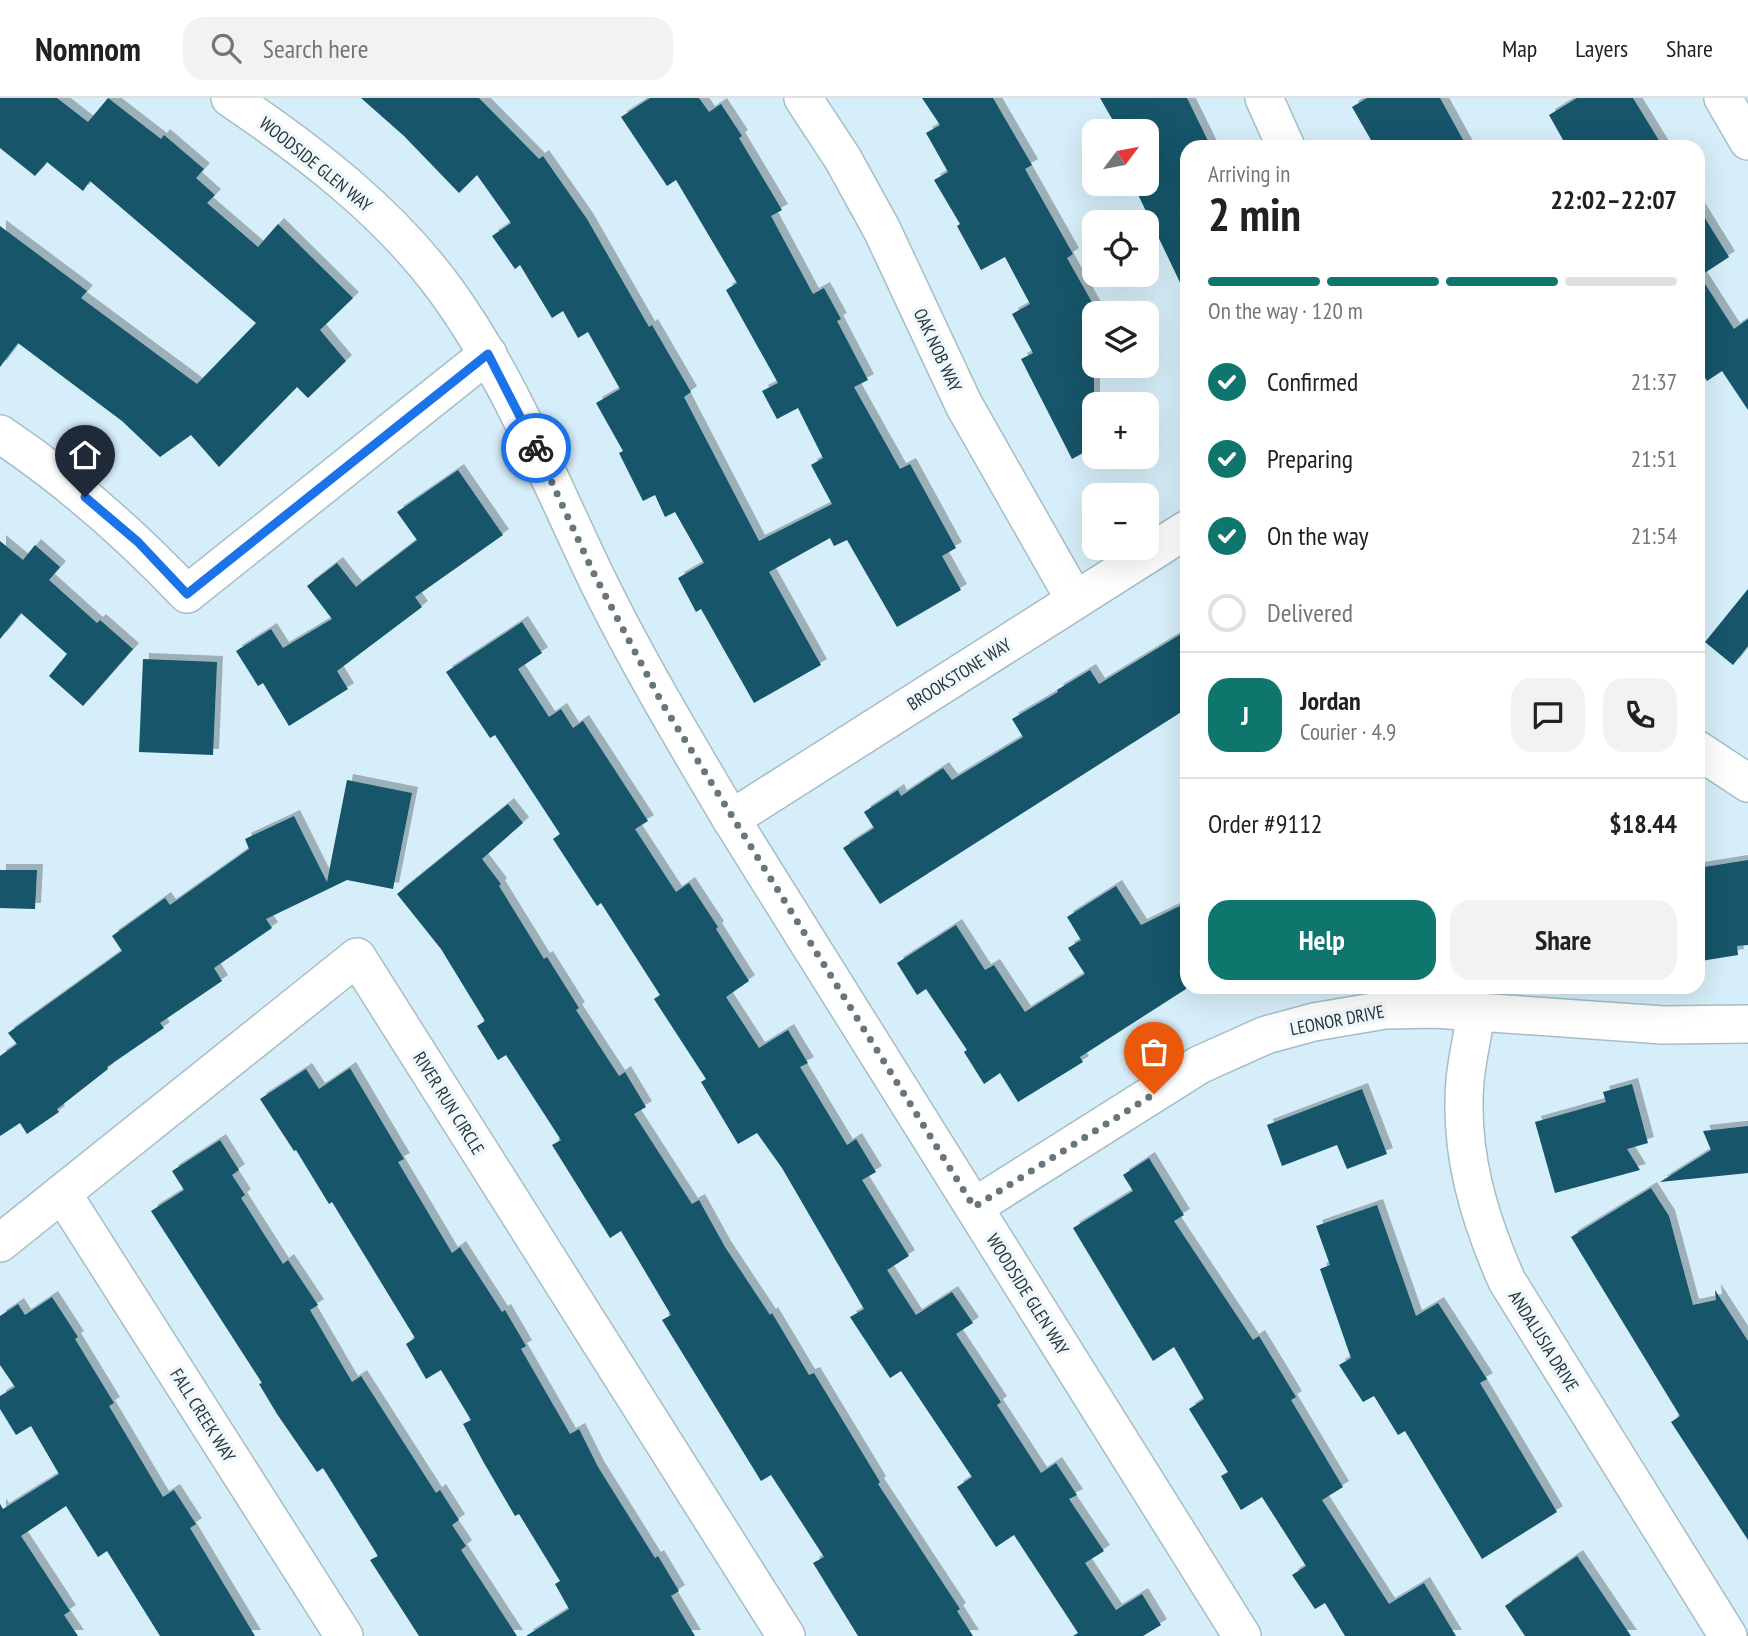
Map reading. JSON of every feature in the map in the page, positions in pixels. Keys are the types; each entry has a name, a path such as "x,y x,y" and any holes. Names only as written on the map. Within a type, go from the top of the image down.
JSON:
{"street":[{"name":"WOODSIDE GLEN WAY","path":"230,98 340,179 396,232 445,290 488,354 513,399 607,599 662,703 731,819 1242,1636"},
{"name":"OAK NOB WAY","path":"803,98 843,159 882,230 964,405 1075,600"},
{"path":"1264,98 1283,140"},
{"path":"1723,98 1748,141"},
{"path":"0,434 138,542 187,594 488,354"},
{"name":"BROOKSTONE WAY","path":"731,819 1180,534"},
{"path":"1705,755 1748,783"},
{"name":"RIVER RUN CIRCLE","path":"0,1243 357,957 786,1636"},
{"name":"LEONOR DRIVE","path":"974,1207 1199,1065 1266,1035 1314,1022 1385,1010 1476,1012 1663,1025 1748,1024"},
{"name":"ANDALUSIA DRIVE","path":"1476,1012 1465,1082 1465,1134 1472,1185 1486,1234 1507,1282 1728,1636"},
{"name":"FALL CREEK WAY","path":"62,1193 344,1636"}],"building":[{"path":"0,98 57,98 88,122 108,98 161,139 164,135 204,169 196,178 215,195 207,203 258,247 278,224 353,298 320,330 346,361 308,398 297,387 219,467 191,435 160,457 122,421 18,343 0,367 0,226 87,291 81,298 197,384 256,323 90,181 83,191 47,162 35,176 0,148"},
{"path":"361,98 479,98 539,159 543,156 587,219 649,327 652,325 691,392 684,397 759,541 832,504 811,465 823,458 798,408 777,419 762,391 778,383 726,290 737,283 676,180 667,186 621,117 650,98 699,98 709,112 721,104 742,136 739,138 782,210 771,216 813,294 824,288 841,319 837,321 868,380 854,387 900,469 910,464 956,548 942,556 961,590 897,627 847,540 834,546 830,538 769,572 821,665 754,703 701,609 696,612 678,578 704,563 675,512 665,517 655,495 643,501 619,453 623,451 596,403 620,389 588,332 578,338 563,311 552,318 520,265 515,269 492,236 511,223 477,175 459,193 404,136"},
{"path":"922,98 993,98 1032,165 1025,169 1073,254 1067,258 1091,301 1082,301 1082,378 1094,378 1094,392 1082,392 1082,454 1072,459 1021,359 1033,353 1012,314 1030,304 1005,257 981,270 957,226 960,224 934,180 948,172 926,133 940,125"},
{"path":"1100,98 1187,98 1208,140 1180,140 1180,282 1159,238 1159,210 1145,210 1139,196 1159,196 1159,119 1112,119"},
{"path":"1367,98 1440,98 1463,140 1371,140 1352,107"},
{"path":"1577,98 1633,98 1659,140 1563,140 1549,115"},
{"path":"1705,218 1729,257 1705,273"},
{"path":"1705,284 1734,329 1748,319 1748,410 1722,371 1707,381"},
{"path":"458,470 503,535 415,597 422,607 337,671 348,689 289,726 263,683 258,686 236,651 271,629 283,648 332,619 307,586 337,563 356,587 417,540 397,512"},
{"path":"0,541 23,560 35,545 60,567 49,580 97,623 100,620 133,649 83,706 49,676 67,654 21,613 0,639"},
{"path":"1748,589 1748,646 1733,665 1705,642"},
{"path":"522,622 542,653 518,669 549,717 561,709 573,728 583,721 648,821 635,829 676,892 689,883 749,981 726,997 759,1048 788,1030 808,1063 800,1067 847,1145 856,1139 876,1172 862,1180 909,1256 887,1270 916,1315 952,1292 973,1323 956,1334 1001,1402 997,1405 1041,1473 1056,1463 1077,1495 1069,1499 1104,1551 1085,1563 1116,1610 1142,1594 1161,1625 1143,1636 1073,1636 1078,1633 1014,1535 996,1547 957,1487 972,1477 901,1371 890,1378 850,1317 864,1309 782,1168 757,1133 738,1144 701,1082 706,1079 654,999 660,995 601,903 597,906 553,839 560,834 495,735 490,738 446,672"},
{"path":"1180,635 1180,713 880,904 843,848 874,828 864,812 898,790 901,796 943,768 952,780 1023,737 1012,719 1090,670 1099,684"},
{"path":"143,659 217,662 213,755 139,752"},
{"path":"347,780 412,793 393,889 347,880 266,919 272,928 214,968 222,981 160,1023 164,1028 107,1067 108,1069 57,1109 59,1112 27,1134 20,1123 0,1136 0,1056 17,1044 8,1033 122,951 112,936 165,898 170,905 249,849 245,839 294,816 327,882"},
{"path":"508,804 523,823 482,859 501,884 499,886 544,959 547,957 579,1008 576,1010 619,1076 625,1072 646,1107 634,1114 692,1204 699,1200 725,1247 770,1315 772,1313 809,1375 814,1373 880,1482 878,1484 960,1609 957,1611 973,1636 858,1636 813,1563 824,1557 771,1475 761,1481 662,1320 671,1315 621,1231 610,1238 552,1145 561,1140 506,1055 498,1060 477,1026 485,1021 441,949 397,894"},
{"path":"1748,860 1748,945 1737,946 1738,955 1705,960 1705,867"},
{"path":"0,870 37,870 35,909 0,908"},
{"path":"1116,886 1141,925 1180,906 1180,993 1080,1057 1083,1062 1018,1102 1000,1073 984,1084 964,1052 967,1050 926,989 917,995 897,963 956,925 985,970 994,965 1025,1012 1085,974 1068,948 1081,940 1067,917"},
{"path":"350,1068 404,1159 398,1162 452,1253 460,1247 502,1312 505,1310 526,1346 521,1349 570,1434 579,1429 598,1467 655,1558 658,1556 679,1591 671,1596 695,1636 526,1636 569,1609 555,1584 560,1581 519,1514 515,1516 484,1463 463,1424 471,1420 441,1370 426,1379 406,1344 415,1338 332,1202 329,1204 260,1099 306,1069 319,1089"},
{"path":"1632,1084 1648,1143 1627,1149 1640,1170 1555,1193 1535,1122 1606,1102 1603,1092"},
{"path":"1362,1089 1387,1154 1347,1169 1337,1145 1282,1166 1267,1125"},
{"path":"1748,1126 1748,1173 1660,1182 1711,1150 1703,1131"},
{"path":"220,1140 239,1170 232,1175 245,1195 241,1198 283,1264 288,1260 318,1305 310,1310 352,1382 361,1376 436,1493 440,1490 459,1520 452,1525 466,1546 461,1550 517,1636 419,1636 370,1560 378,1556 323,1468 317,1472 277,1414 259,1384 262,1383 151,1211 184,1190 172,1171"},
{"path":"1149,1158 1184,1215 1174,1221 1253,1340 1259,1336 1296,1397 1291,1400 1343,1487 1322,1500 1389,1604 1424,1583 1456,1636 1345,1636 1325,1603 1315,1609 1292,1575 1306,1566 1262,1497 1241,1510 1221,1476 1228,1472 1189,1409 1204,1399 1174,1347 1153,1361 1073,1228 1133,1191 1123,1175"},
{"path":"1651,1188 1669,1216 1693,1305 1716,1300 1715,1290 1748,1341 1748,1540 1671,1422 1680,1416 1571,1237"},
{"path":"1377,1205 1416,1316 1438,1303 1487,1379 1480,1383 1557,1512 1482,1559 1405,1431 1398,1435 1374,1396 1363,1402 1339,1365 1351,1358 1320,1269 1330,1265 1316,1226"},
{"path":"52,1297 78,1337 75,1339 114,1403 109,1406 163,1497 174,1490 196,1524 190,1528 255,1636 160,1636 107,1551 98,1557 66,1506 21,1536 70,1611 64,1615 78,1636 0,1636 0,1504 3,1509 59,1474 31,1426 16,1435 0,1409 0,1396 15,1387 0,1365 0,1316 18,1304 25,1315"},
{"path":"1577,1556 1631,1636 1525,1636 1505,1606"}],"way so far":[{"path":"536,448 595,576 662,703 731,819 974,1207 1154,1094"}],"route":[{"path":"85,497 138,542 187,594 488,354 536,448"}]}
